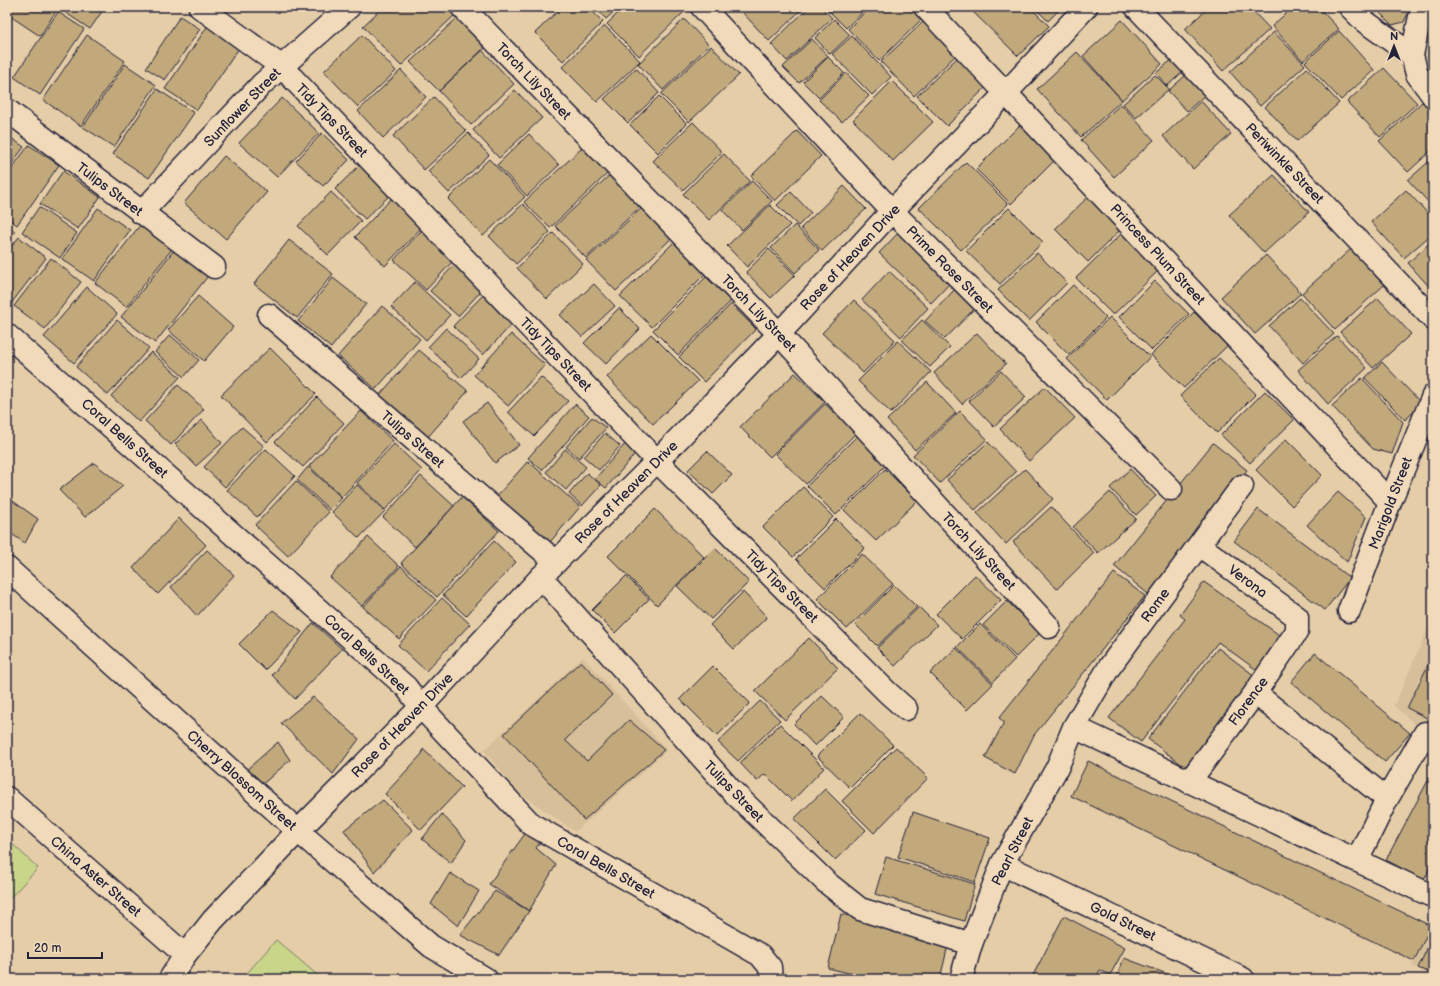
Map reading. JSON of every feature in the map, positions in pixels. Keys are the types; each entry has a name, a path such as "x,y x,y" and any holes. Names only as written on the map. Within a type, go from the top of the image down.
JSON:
{"street":[{"name":"Tidy Tips Street","path":"200,7 282,67 657,460 887,692 906,709"},
{"name":"Sunflower Street","path":"141,213 262,84 349,7"},
{"name":"Torch Lily Street","path":"462,7 779,334 1049,627"},
{"name":"Prime Rose Street","path":"702,7 892,211 1172,489"},
{"name":"Princess Plum Street","path":"925,7 1390,502"},
{"name":"Rose of Heaven Drive","path":"170,979 185,955 214,920 298,831 421,707 540,577 657,460 779,334 892,211 1006,93 1086,7"},
{"name":"Periwinkle Street","path":"1136,7 1433,320"},
{"path":"1350,7 1364,21 1412,55"},
{"path":"1422,7 1412,55 1417,74 1433,96"},
{"name":"Tulips Street","path":"7,110 214,267"},
{"name":"Tulips Street","path":"269,315 556,562"},
{"name":"Coral Bells Street","path":"7,335 406,687 421,707 531,824 760,955 770,967 771,979"},
{"name":"Marigold Street","path":"1348,611 1433,396"},
{"name":"Rome","path":"1074,727 1108,669 1242,486"},
{"name":"Verona","path":"1199,545 1297,617"},
{"name":"Cherry Blossom Street","path":"7,568 298,831 431,946 486,979"},
{"name":"Tulips Street","path":"540,577 731,790 826,882 860,909 971,944"},
{"name":"Florence","path":"1189,782 1255,693 1297,631 1297,617"},
{"path":"1255,693 1387,799"},
{"path":"1074,727 1430,895"},
{"name":"Pearl Street","path":"961,979 971,944 1002,864 1057,768 1074,727"},
{"path":"1356,860 1387,799 1425,733"},
{"name":"China Aster Street","path":"7,798 185,955"},
{"name":"Gold Street","path":"1002,864 1243,979"}],"shaded area":[{"path":"1433,617 1433,740 1394,706"},
{"path":"583,657 667,750 575,832 517,791 484,750"},
{"path":"1433,921 1433,975 1412,966"}],"green space":[{"path":"7,839 38,868 7,901"},
{"path":"276,940 322,979 242,979"}],"building":[{"path":"7,7 50,7 56,11 40,36 7,14"},
{"path":"57,7 105,7 90,29"},
{"path":"383,7 449,7 456,14 401,66 363,26"},
{"path":"562,7 588,7 603,22 563,61 535,33"},
{"path":"595,7 619,7 606,19"},
{"path":"624,7 679,7 684,12 639,56 607,24"},
{"path":"747,7 804,7 769,41 742,12"},
{"path":"809,7 821,7 832,18 787,61 771,44"},
{"path":"825,7 868,7 846,28"},
{"path":"870,7 915,7 924,17 879,61 848,29"},
{"path":"1030,7 1049,26 1018,56 969,8"},
{"path":"1034,7 1062,7 1048,21"},
{"path":"1209,7 1249,7 1270,29 1223,71 1185,29"},
{"path":"1293,7 1318,7 1339,29 1303,61 1272,26"},
{"path":"1374,7 1411,7 1404,22 1392,25"},
{"path":"58,12 84,29 40,95 14,77"},
{"path":"180,16 200,29 165,80 146,68"},
{"path":"457,18 485,48 439,91 410,62"},
{"path":"684,19 709,45 663,90 638,64"},
{"path":"834,19 850,35 830,54 815,38"},
{"path":"1122,20 1162,64 1122,100 1083,56"},
{"path":"923,22 956,55 914,96 881,62"},
{"path":"209,24 241,45 197,110 165,89"},
{"path":"605,26 640,61 597,102 562,67"},
{"path":"1339,31 1374,70 1341,100 1305,62"},
{"path":"1274,32 1305,65 1260,106 1230,72"},
{"path":"87,35 125,61 81,126 43,100"},
{"path":"362,35 396,71 358,107 324,71"},
{"path":"852,36 891,77 872,95 832,54"},
{"path":"812,39 828,56 799,83 783,67"},
{"path":"711,46 739,75 689,122 661,94"},
{"path":"482,50 514,84 471,125 439,91"},
{"path":"1077,52 1122,100 1081,137 1037,89"},
{"path":"828,57 844,73 819,98 803,82"},
{"path":"958,57 987,86 947,126 917,96"},
{"path":"1174,58 1185,70 1167,86 1156,73"},
{"path":"125,64 156,85 114,147 83,127"},
{"path":"636,68 659,93 628,123 604,99"},
{"path":"1307,68 1339,103 1297,141 1265,107"},
{"path":"1384,68 1417,103 1380,137 1347,102"},
{"path":"401,70 426,97 383,138 358,111"},
{"path":"846,73 869,96 842,122 819,100"},
{"path":"1155,75 1169,89 1136,118 1123,104"},
{"path":"1186,75 1205,95 1187,111 1168,91"},
{"path":"892,81 933,122 893,161 853,120"},
{"path":"157,89 194,113 149,178 113,154"},
{"path":"515,90 542,118 499,158 473,130"},
{"path":"659,96 687,124 658,153 630,125"},
{"path":"434,97 466,131 424,170 393,136"},
{"path":"282,98 319,133 277,177 239,143"},
{"path":"1201,101 1231,134 1193,169 1163,136"},
{"path":"1422,102 1433,113 1433,149 1408,172 1379,141"},
{"path":"1121,104 1154,140 1114,177 1081,140"},
{"path":"693,122 722,152 683,190 653,161"},
{"path":"1021,124 1056,159 1011,204 976,169"},
{"path":"797,131 821,156 775,201 751,176"},
{"path":"322,133 349,160 323,186 296,161"},
{"path":"468,133 489,155 449,193 428,171"},
{"path":"529,134 559,165 527,196 497,165"},
{"path":"7,135 24,147 7,170"},
{"path":"29,145 59,165 17,225 7,218 7,175"},
{"path":"583,147 608,173 550,228 524,202"},
{"path":"724,154 750,181 709,220 683,194"},
{"path":"224,156 267,192 226,239 184,203"},
{"path":"1433,158 1433,207 1408,180"},
{"path":"489,159 525,197 483,236 448,199"},
{"path":"966,162 1008,204 961,250 919,208"},
{"path":"362,163 392,193 365,219 335,189"},
{"path":"63,171 100,197 78,229 40,204"},
{"path":"613,172 643,204 586,258 555,226"},
{"path":"1274,175 1309,212 1264,253 1229,215"},
{"path":"752,181 772,201 742,230 722,210"},
{"path":"844,186 866,209 822,251 801,228"},
{"path":"1406,190 1433,219 1433,233 1404,258 1371,222"},
{"path":"331,192 361,221 328,255 298,226"},
{"path":"791,192 811,213 798,226 777,205"},
{"path":"1090,195 1123,227 1088,262 1055,229"},
{"path":"394,196 424,225 385,266 355,237"},
{"path":"523,204 550,232 516,264 489,236"},
{"path":"645,205 675,235 616,291 586,260"},
{"path":"770,205 790,225 747,267 727,246"},
{"path":"39,207 77,233 60,258 22,232"},
{"path":"98,208 130,230 94,281 62,259"},
{"path":"1009,208 1043,242 1000,284 966,251"},
{"path":"141,224 172,249 126,307 95,283"},
{"path":"7,225 15,231 7,243"},
{"path":"795,225 819,250 795,273 771,248"},
{"path":"422,230 454,260 426,290 394,260"},
{"path":"900,231 952,281 931,303 879,253"},
{"path":"1124,231 1161,268 1113,315 1076,278"},
{"path":"553,233 583,264 547,299 517,268"},
{"path":"19,237 46,258 10,305 7,303 7,252"},
{"path":"289,240 333,274 297,318 254,284"},
{"path":"1433,240 1433,291 1408,263"},
{"path":"675,241 706,273 652,327 620,296"},
{"path":"769,249 795,275 771,298 746,272"},
{"path":"1351,249 1384,285 1335,330 1302,293"},
{"path":"174,250 208,276 155,343 121,317"},
{"path":"1037,253 1067,283 1029,321 998,290"},
{"path":"1266,255 1301,293 1255,334 1221,297"},
{"path":"51,258 81,282 45,329 14,306"},
{"path":"456,263 483,289 458,316 430,291"},
{"path":"889,271 928,308 901,337 862,300"},
{"path":"706,277 731,301 678,355 653,330"},
{"path":"333,278 366,304 331,348 298,321"},
{"path":"1155,281 1189,314 1152,350 1119,317"},
{"path":"415,282 450,315 426,340 391,307"},
{"path":"594,284 615,306 582,337 560,315"},
{"path":"1073,285 1106,318 1069,355 1036,322"},
{"path":"87,287 117,314 74,363 44,337"},
{"path":"956,288 976,307 945,339 925,321"},
{"path":"484,294 514,322 483,355 453,326"},
{"path":"198,296 233,327 204,361 168,330"},
{"path":"1300,298 1334,334 1303,363 1269,326"},
{"path":"1378,298 1411,334 1373,368 1340,332"},
{"path":"854,300 895,340 863,373 822,333"},
{"path":"731,304 756,329 704,382 679,357"},
{"path":"382,306 420,339 376,389 338,356"},
{"path":"619,308 640,329 606,364 584,343"},
{"path":"1194,312 1227,346 1184,388 1151,355"},
{"path":"1110,317 1150,357 1107,400 1067,359"},
{"path":"117,320 149,348 108,395 76,367"},
{"path":"922,320 950,347 930,367 902,340"},
{"path":"446,328 479,359 461,378 428,347"},
{"path":"977,333 1006,364 962,404 934,373"},
{"path":"511,334 545,365 508,406 474,375"},
{"path":"651,334 698,381 653,424 607,377"},
{"path":"170,335 199,360 184,377 155,352"},
{"path":"1337,336 1367,368 1328,404 1298,370"},
{"path":"898,341 931,372 891,413 858,381"},
{"path":"270,348 316,394 267,442 221,395"},
{"path":"419,350 468,391 427,438 378,397"},
{"path":"151,352 180,377 139,422 111,396"},
{"path":"1219,358 1256,394 1217,433 1180,396"},
{"path":"1382,362 1422,404 1405,420 1365,378"},
{"path":"1001,371 1026,397 994,427 969,401"},
{"path":"795,373 825,402 770,457 740,427"},
{"path":"541,377 568,401 534,436 508,412"},
{"path":"1362,378 1403,422 1392,454 1373,449 1332,406"},
{"path":"927,382 956,413 915,450 887,420"},
{"path":"178,385 204,409 171,445 145,421"},
{"path":"1045,387 1075,418 1029,461 1000,429"},
{"path":"1265,391 1294,420 1250,463 1221,435"},
{"path":"317,397 344,423 303,467 275,442"},
{"path":"487,403 519,445 495,463 463,421"},
{"path":"575,404 589,416 542,470 528,458"},
{"path":"825,404 856,433 806,484 775,454"},
{"path":"361,411 393,441 342,497 309,466"},
{"path":"960,411 987,439 940,483 913,455"},
{"path":"592,417 606,428 579,458 566,447"},
{"path":"202,420 222,443 196,466 175,444"},
{"path":"242,427 264,446 225,487 204,467"},
{"path":"605,433 620,446 599,470 584,457"},
{"path":"858,435 887,464 836,515 807,486"},
{"path":"1286,439 1322,475 1292,506 1256,470"},
{"path":"988,442 1016,472 975,510 947,480"},
{"path":"1213,443 1247,470 1148,594 1114,566"},
{"path":"394,444 422,470 385,510 357,483"},
{"path":"625,444 636,453 606,488 595,479"},
{"path":"266,449 295,476 257,517 227,490"},
{"path":"565,449 586,467 566,490 546,472"},
{"path":"707,451 732,475 713,494 688,470"},
{"path":"528,461 580,507 550,542 497,496"},
{"path":"94,463 123,486 85,517 59,490"},
{"path":"308,467 342,498 330,510 297,480"},
{"path":"885,469 917,501 876,541 844,510"},
{"path":"1025,469 1053,499 1006,544 977,513"},
{"path":"1130,469 1156,496 1136,515 1110,488"},
{"path":"587,473 601,485 582,506 569,494"},
{"path":"421,476 454,506 415,547 383,517"},
{"path":"296,481 329,512 288,556 255,525"},
{"path":"357,485 385,511 359,538 332,512"},
{"path":"803,487 833,517 793,557 763,527"},
{"path":"1110,492 1136,519 1098,553 1073,527"},
{"path":"1338,492 1366,517 1347,562 1307,525"},
{"path":"462,497 499,531 437,597 401,563"},
{"path":"10,499 38,519 25,543 7,531 7,503"},
{"path":"1051,507 1094,553 1057,589 1013,542"},
{"path":"655,509 704,557 657,605 608,556"},
{"path":"1258,509 1350,578 1325,610 1234,541"},
{"path":"179,518 206,545 158,594 133,568"},
{"path":"836,519 865,548 825,588 796,559"},
{"path":"368,537 399,566 362,606 330,577"},
{"path":"494,541 516,562 466,616 443,595"},
{"path":"715,548 749,582 711,619 677,586"},
{"path":"207,550 234,575 197,616 171,587"},
{"path":"862,554 893,584 847,629 817,599"},
{"path":"401,566 436,600 399,639 363,607"},
{"path":"1114,573 1145,596 1034,735 1015,774 985,758 1004,722 999,718"},
{"path":"975,575 1001,600 962,639 936,614"},
{"path":"626,576 649,599 615,633 592,610"},
{"path":"1204,582 1285,639 1261,673 1218,642 1141,742 1109,718 1185,619 1180,615"},
{"path":"894,585 917,607 877,646 855,624"},
{"path":"743,592 767,617 734,649 710,625"},
{"path":"442,598 470,624 426,671 398,645"},
{"path":"1007,601 1040,633 1016,657 983,625"},
{"path":"919,607 937,625 895,666 877,648"},
{"path":"273,610 302,632 265,670 239,644"},
{"path":"313,623 342,649 295,699 272,675"},
{"path":"980,624 1015,659 993,682 957,647"},
{"path":"809,638 838,668 785,720 755,691"},
{"path":"956,648 993,684 967,710 930,673"},
{"path":"1218,648 1255,676 1185,767 1148,739"},
{"path":"1315,653 1410,733 1385,762 1291,682"},
{"path":"1433,655 1433,721 1407,708"},
{"path":"581,661 612,695 565,740 587,761 629,720 664,750 584,820 504,734"},
{"path":"713,666 750,703 717,736 680,699"},
{"path":"822,696 844,717 815,746 794,724"},
{"path":"313,697 359,739 333,774 281,723"},
{"path":"760,701 780,720 738,761 718,742"},
{"path":"860,713 893,745 850,788 817,756"},
{"path":"780,724 824,768 792,801 765,774 757,781 740,763"},
{"path":"278,742 290,760 258,788 244,772"},
{"path":"896,747 928,778 874,833 842,801"},
{"path":"423,749 462,787 421,830 385,794 422,754"},
{"path":"1088,761 1431,926 1414,961 1071,796"},
{"path":"1433,771 1433,862 1424,880 1386,860"},
{"path":"825,789 866,830 835,860 794,819"},
{"path":"383,800 413,830 374,872 344,830"},
{"path":"913,812 990,838 975,882 898,857"},
{"path":"442,814 466,840 451,863 422,839"},
{"path":"527,831 541,841 536,848 556,865 529,911 489,884"},
{"path":"886,857 975,884 964,921 875,894"},
{"path":"450,873 479,891 458,926 431,904"},
{"path":"495,891 529,911 499,955 460,935"},
{"path":"841,914 949,941 940,979 873,979 828,968"},
{"path":"1064,916 1125,948 1110,975 1100,970 1095,979 1031,979"},
{"path":"1433,936 1433,974 1418,968"},
{"path":"1124,958 1170,975 1169,979 1116,979"}]}
